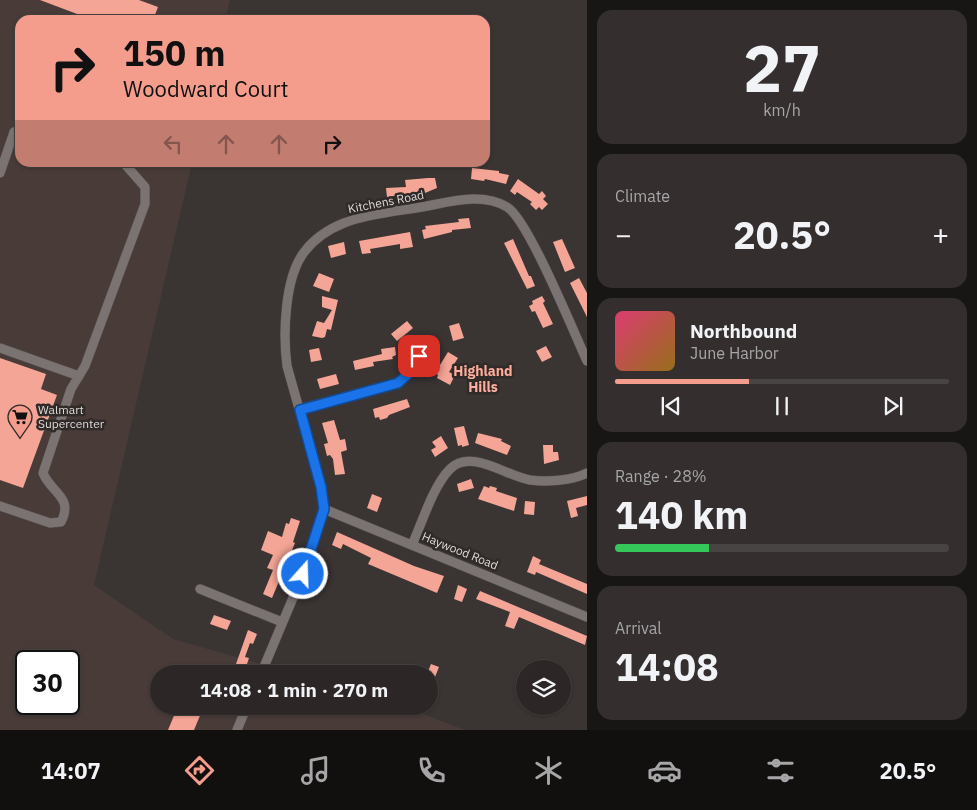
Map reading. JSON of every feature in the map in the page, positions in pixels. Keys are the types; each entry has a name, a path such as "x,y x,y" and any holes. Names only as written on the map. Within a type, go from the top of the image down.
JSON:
{"street":[{"path":"0,173 15,132"},
{"path":"0,506 50,523 61,522 65,514 65,505 60,495 47,482 44,473 71,389 86,366 145,204 145,187 127,167"},
{"name":"Kitchens Road","path":"265,665 315,540 324,509 321,487 285,348 287,302 294,274 304,252 323,233 346,222 456,201 487,199 509,208 520,219 587,361"},
{"path":"0,348 79,376"},
{"path":"300,410 398,383 407,375 419,356"},
{"path":"412,545 440,481 457,464 469,461 483,463 529,480 548,481 587,473"},
{"name":"Haywood Road","path":"324,509 587,617"},
{"path":"200,589 282,622"},
{"path":"238,730 244,715"}],"shaded area":[{"path":"0,0 230,0 226,15 15,15 15,167 191,167 94,585 173,639 264,665 150,665 150,715 426,715 465,730 0,730"}],"building":[{"path":"40,0 139,0 158,7 155,15 80,15"},
{"path":"472,168 499,171 499,173 509,175 506,184 485,179 484,181 471,179"},
{"path":"435,178 437,188 425,193 424,191 387,197 386,188 406,187 405,180"},
{"path":"518,179 539,194 542,191 546,196 543,199 548,204 542,210 539,207 536,210 530,204 532,202 517,192 515,195 510,191"},
{"path":"469,218 471,228 452,230 452,232 424,239 422,230 426,229 425,226 459,222 458,219"},
{"path":"410,232 413,247 400,249 400,244 370,249 371,253 362,254 359,241"},
{"path":"513,239 535,286 527,289 504,243"},
{"path":"562,239 575,268 565,272 553,242"},
{"path":"344,242 346,254 331,258 328,246"},
{"path":"319,273 334,279 329,292 313,286"},
{"path":"579,278 587,293 587,317 570,283"},
{"path":"322,296 338,300 331,330 327,329 325,337 322,338 312,336 317,321 324,323 332,310 322,307"},
{"path":"542,296 545,301 543,303 553,324 543,328 535,311 532,312 529,306 533,304 532,301"},
{"path":"407,321 413,328 397,341 391,334"},
{"path":"459,323 464,338 453,341 449,326"},
{"path":"546,346 552,357 542,362 536,351"},
{"path":"395,347 396,355 392,357 393,359 373,362 374,366 355,370 353,361 382,354 381,349"},
{"path":"319,348 322,360 311,362 309,350"},
{"path":"448,352 458,358 449,372 455,375 450,385 437,378 438,375 435,373"},
{"name":"Walmart Supercenter","path":"0,358 46,374 41,389 57,395 23,488 0,480"},
{"path":"336,374 339,384 320,389 317,379"},
{"path":"407,399 410,407 389,415 387,418 380,420 379,417 375,418 373,409"},
{"path":"334,420 340,440 345,439 347,450 341,452 345,474 335,475 333,459 330,455 327,456 324,444 328,443 322,423"},
{"path":"464,426 469,445 462,447 462,445 458,446 454,428"},
{"path":"478,433 502,439 501,441 511,446 507,455 475,443"},
{"path":"441,436 448,448 435,457 431,450 436,447 432,442"},
{"path":"543,445 553,445 553,452 558,452 559,460 544,464"},
{"path":"471,479 474,488 459,492 457,484"},
{"path":"484,486 497,488 496,491 517,498 514,511 478,499"},
{"path":"372,494 382,498 377,512 367,508"},
{"path":"587,496 587,505 576,508 578,516 571,518 567,501"},
{"path":"525,501 535,502 534,515 524,514"},
{"path":"291,518 300,521 293,542 295,543 272,598 263,594 273,570 267,568 273,555 261,550 268,531 282,537 286,523 289,524"},
{"path":"337,532 414,566 444,576 437,593 368,564 371,558 343,544 341,549 332,545"},
{"path":"533,556 541,560 539,564 587,584 587,594 536,572 535,575 527,572"},
{"path":"458,585 467,589 462,602 454,599"},
{"path":"480,591 587,636 585,645 519,617 514,629 505,626 510,612 476,599"},
{"path":"214,615 231,621 227,630 210,624"},
{"path":"248,630 257,634 253,644 250,643 245,657 249,658 247,665 236,664"},
{"path":"174,715 200,715 194,730 168,730"}],"place":[{"name":"Walmart Supercenter","path":"20,438"}],"district":[{"name":"Highland Hills","path":"483,380"}],"route":[{"path":"303,574 324,509 321,487 300,410 398,383 407,375 419,356"}]}
